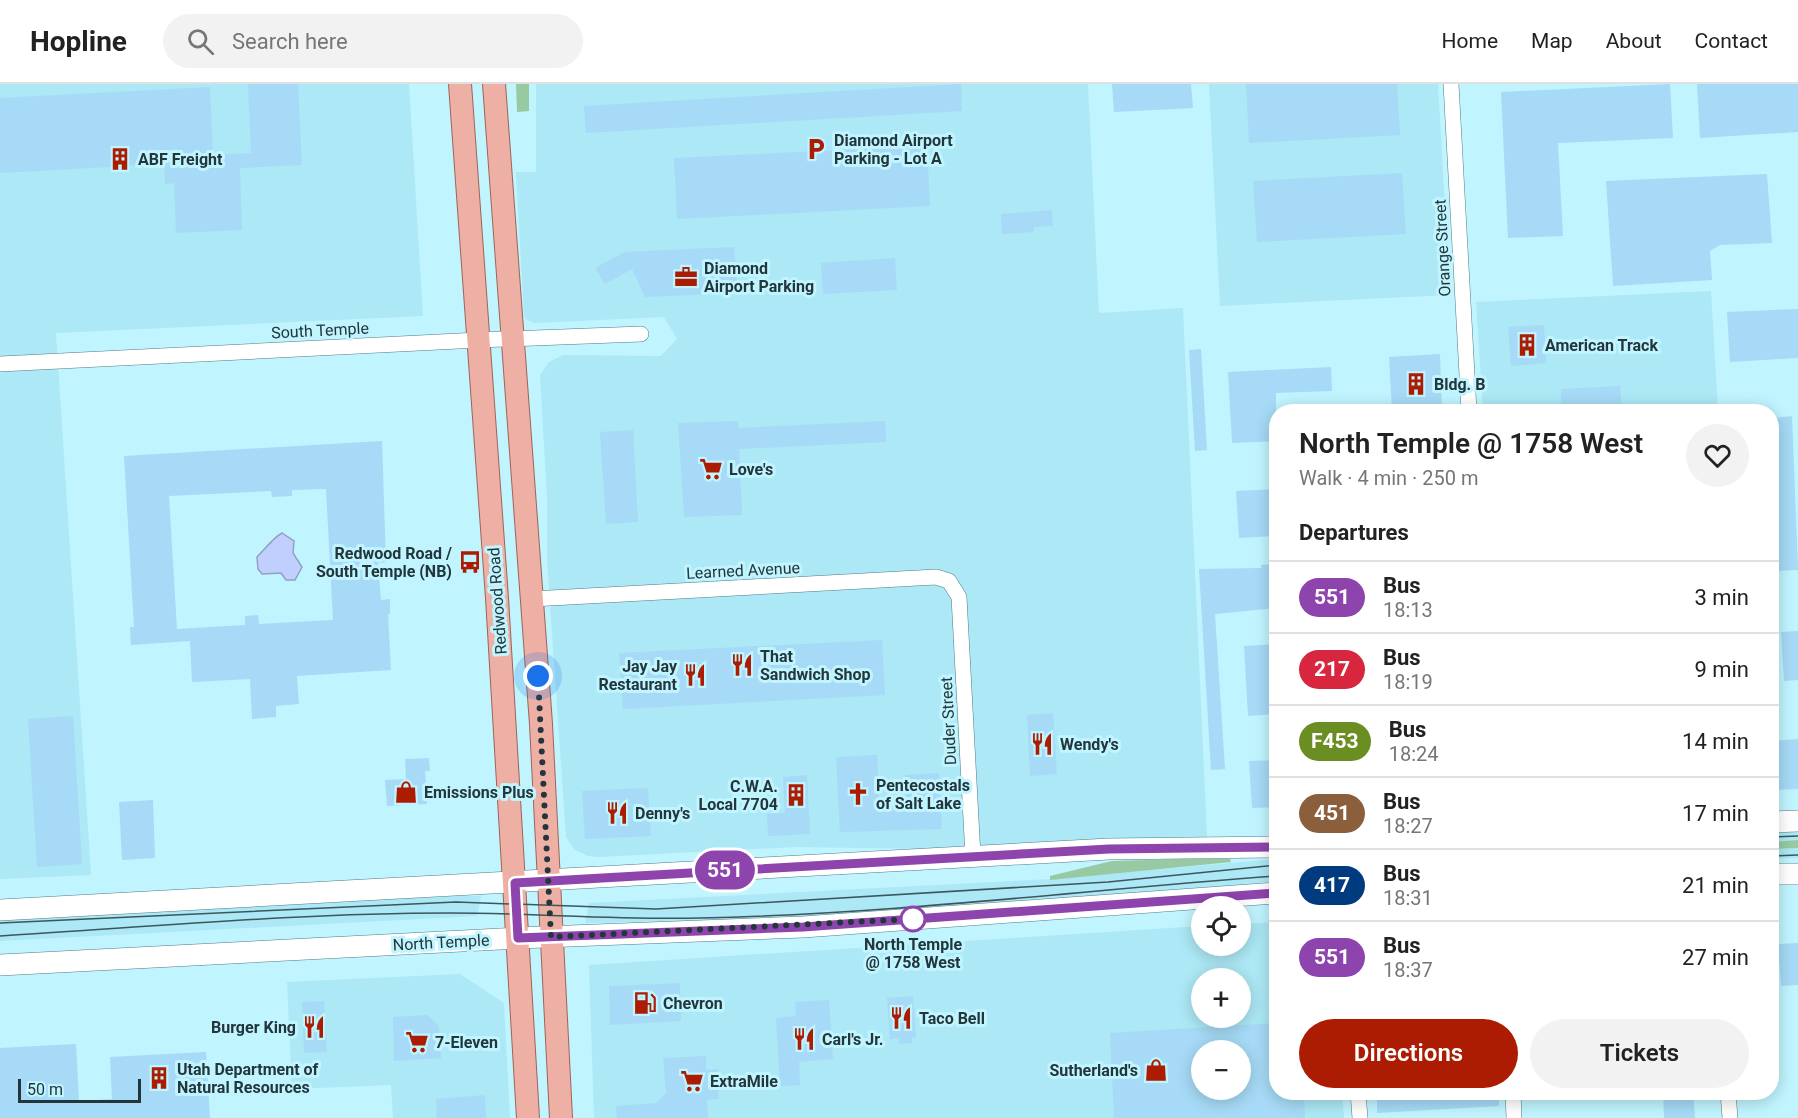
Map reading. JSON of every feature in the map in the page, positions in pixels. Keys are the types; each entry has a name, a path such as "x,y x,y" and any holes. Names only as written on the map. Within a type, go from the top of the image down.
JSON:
{"main road":[{"name":"Redwood Road","path":"460,84 515,883 528,1118"},
{"path":"494,84 532,599 550,881 561,1118"},
{"path":"1779,822 1798,821"},
{"path":"0,910 1109,849 1269,847"},
{"path":"1779,874 1798,874"},
{"name":"North Temple","path":"0,965 518,938 803,927 1269,894"}],"street":[{"name":"Orange Street","path":"1451,84 1469,404"},
{"name":"South Temple","path":"0,364 512,338 641,334"},
{"name":"Learned Avenue","path":"532,599 936,577 954,585"},
{"name":"Duder Street","path":"954,585 959,597 974,856"},
{"path":"1359,1100 1360,1118"},
{"path":"1514,1100 1515,1118"},
{"path":"1729,1100 1730,1118"}],"shaded area":[{"path":"0,84 409,84 423,316 56,333 91,875 0,879"},
{"path":"536,84 1088,84 1099,313 1183,308 1207,837 1127,838 931,849 795,847 599,857 588,856 575,850 566,837 547,560 547,497 540,375 549,362 563,355 661,356 677,339 664,317 535,323 524,316 516,172 536,172"},
{"path":"1209,84 1438,84 1450,295 1220,306"},
{"path":"1711,291 1718,404 1483,404 1476,302"},
{"path":"282,533 294,541 293,553 302,567 295,580 286,580 281,573 262,574 258,569 257,557"},
{"path":"1798,829 1798,840 1779,841 1779,830"},
{"path":"1798,848 1798,858 1779,859 1779,849"},
{"path":"1269,860 1269,882 1072,901 735,920 585,923 589,903 1052,879"},
{"path":"400,896 481,896 477,916 0,941 0,917"},
{"path":"1269,922 1269,1100 1343,1100 1344,1118 594,1118 589,965 1191,927 1191,956 1251,956 1251,923"},
{"path":"460,974 504,1003 510,1118 393,1118 391,1085 292,1089 287,982"}],"green space":[{"path":"516,84 529,84 529,111 517,112"},
{"path":"1798,840 1798,848 1779,849 1779,841"},
{"path":"1230,859 1231,862 1050,880 1050,876 1112,861"}],"building":[{"name":"ABF Freight","path":"248,84 298,84 302,165 240,168 242,230 176,233 174,183 165,184 164,164 0,173 0,98 210,87 213,155 251,153"},
{"path":"961,84 962,111 586,133 584,106"},
{"path":"1112,84 1191,84 1193,108 1114,112"},
{"path":"1246,84 1397,84 1400,135 1249,143"},
{"path":"1670,84 1673,138 1558,143 1563,236 1508,238 1501,92"},
{"path":"1697,84 1798,84 1798,132 1700,138"},
{"path":"927,146 930,206 677,219 674,158"},
{"path":"1402,173 1406,234 1257,242 1253,181"},
{"path":"1767,174 1772,243 1720,245 1710,251 1712,280 1613,286 1606,181"},
{"path":"1052,210 1053,226 1034,227 1034,232 1002,234 1001,214"},
{"name":"Diamond Airport Parking","path":"734,247 738,293 645,297 632,269 605,284 595,268 625,252"},
{"path":"895,258 897,290 823,294 821,263"},
{"path":"1798,309 1798,358 1730,362 1727,312"},
{"name":"American Track","path":"1544,325 1546,363 1511,366 1508,327"},
{"path":"1201,349 1207,450 1195,451 1189,350"},
{"name":"Bldg. B","path":"1440,354 1442,404 1392,404 1389,357"},
{"path":"1331,367 1332,391 1276,393 1276,404 1269,404 1269,441 1232,443 1228,372"},
{"name":"American Track","path":"1620,386 1621,404 1562,404 1561,389"},
{"path":"1792,416 1798,570 1779,571 1779,417"},
{"name":"Love's","path":"738,421 738,428 885,421 886,442 739,449 742,515 684,517 678,423"},
{"path":"633,430 638,522 606,524 600,432"},
{"path":"382,441 386,562 378,563 381,600 390,599 390,614 388,614 391,670 297,676 299,704 276,706 276,717 252,719 250,679 192,682 190,641 131,645 130,627 134,627 124,456","holes":["326,489 333,620 259,624 258,615 245,616 245,625 177,629 169,496 271,491 272,497 292,496 292,490"]},
{"path":"1269,489 1269,536 1239,538 1236,491"},
{"path":"1269,564 1269,609 1215,614 1225,769 1211,770 1199,569 1261,568 1261,565"},
{"path":"1798,631 1798,680 1784,681 1781,632"},
{"path":"882,640 885,695 623,709 619,653"},
{"path":"1269,644 1269,714 1248,716 1244,646"},
{"name":"Wendy's","path":"1053,713 1057,774 1030,776 1027,715"},
{"path":"73,716 82,864 37,867 28,719"},
{"path":"1798,739 1798,789 1779,790 1779,740"},
{"path":"877,755 880,812 907,810 905,775 939,773 942,829 840,832 836,757"},
{"name":"Emissions Plus","path":"429,758 430,771 425,771 427,804 387,806 385,780 406,779 405,759"},
{"path":"1269,760 1269,807 1252,808 1249,761"},
{"name":"C.W.A. Local 7704","path":"807,775 810,834 768,836 767,814 785,813 783,777"},
{"name":"Denny's","path":"648,788 651,836 585,839 582,791"},
{"path":"153,800 155,858 122,860 119,802"},
{"path":"1798,943 1798,985 1781,986 1779,944"},
{"name":"Chevron","path":"680,983 681,1021 610,1025 609,986"},
{"name":"Taco Bell","path":"913,996 916,1037 912,1038 912,1043 899,1044 899,1038 890,1039 887,998"},
{"name":"Carl's Jr.","path":"829,1000 833,1059 799,1062 800,1085 780,1086 776,1018 796,1016 795,1002"},
{"name":"Burger King","path":"324,1001 327,1052 304,1053 302,1002"},
{"name":"7-Eleven","path":"427,1015 439,1026 441,1058 394,1061 393,1017"},
{"name":"Sutherland's","path":"1269,1023 1269,1100 1304,1100 1305,1118 1114,1118 1110,1033 1193,1028 1251,1028 1251,1025"},
{"name":"Utah Department of Natural Resources","path":"76,1044 79,1101 112,1099 110,1057 206,1052 210,1118 0,1118 0,1048"},
{"name":"ExtraMile","path":"706,1056 706,1070 718,1069 719,1099 707,1100 708,1118 617,1118 616,1106 656,1103 666,1093 663,1058"},
{"path":"485,1095 486,1118 437,1118 436,1099"},
{"path":"1377,1100 1499,1100 1499,1106 1377,1113"},
{"path":"1663,1100 1694,1100 1695,1118 1664,1118"}],"tram line":[{"path":"1779,837 1798,836"},
{"path":"1779,856 1798,855"},
{"path":"0,923 456,902 656,909 1108,882 1269,866"},
{"path":"0,936 281,918 393,914 480,913 669,918 772,916 916,907 1269,877"}],"bus line":[{"name":"551","path":"1269,847 1109,849 515,883 518,938 803,927 1269,893"}],"place":[{"name":"Diamond Airport Parking - Lot A","path":"816,149"},
{"name":"ABF Freight","path":"120,159"},
{"name":"Diamond Airport Parking","path":"686,277"},
{"name":"American Track","path":"1527,345"},
{"name":"Bldg. B","path":"1416,384"},
{"name":"Love's","path":"711,469"},
{"name":"Redwood Road / South Temple (NB)","path":"470,562"},
{"name":"That Sandwich Shop","path":"742,665"},
{"name":"Jay Jay Restaurant","path":"695,675"},
{"name":"Wendy's","path":"1042,744"},
{"name":"Emissions Plus","path":"406,792"},
{"name":"Pentecostals of Salt Lake","path":"858,794"},
{"name":"C.W.A. Local 7704","path":"796,795"},
{"name":"Denny's","path":"617,813"},
{"name":"North Temple @ 1758 West","path":"913,919"},
{"name":"Chevron","path":"645,1003"},
{"name":"Taco Bell","path":"901,1018"},
{"name":"Burger King","path":"314,1027"},
{"name":"Carl's Jr.","path":"804,1039"},
{"name":"7-Eleven","path":"417,1042"},
{"name":"Sutherland's","path":"1156,1070"},
{"name":"Utah Department of Natural Resources","path":"159,1078"},
{"name":"ExtraMile","path":"692,1081"}],"route":[{"path":"538,676 551,937 803,927 913,919"}]}
